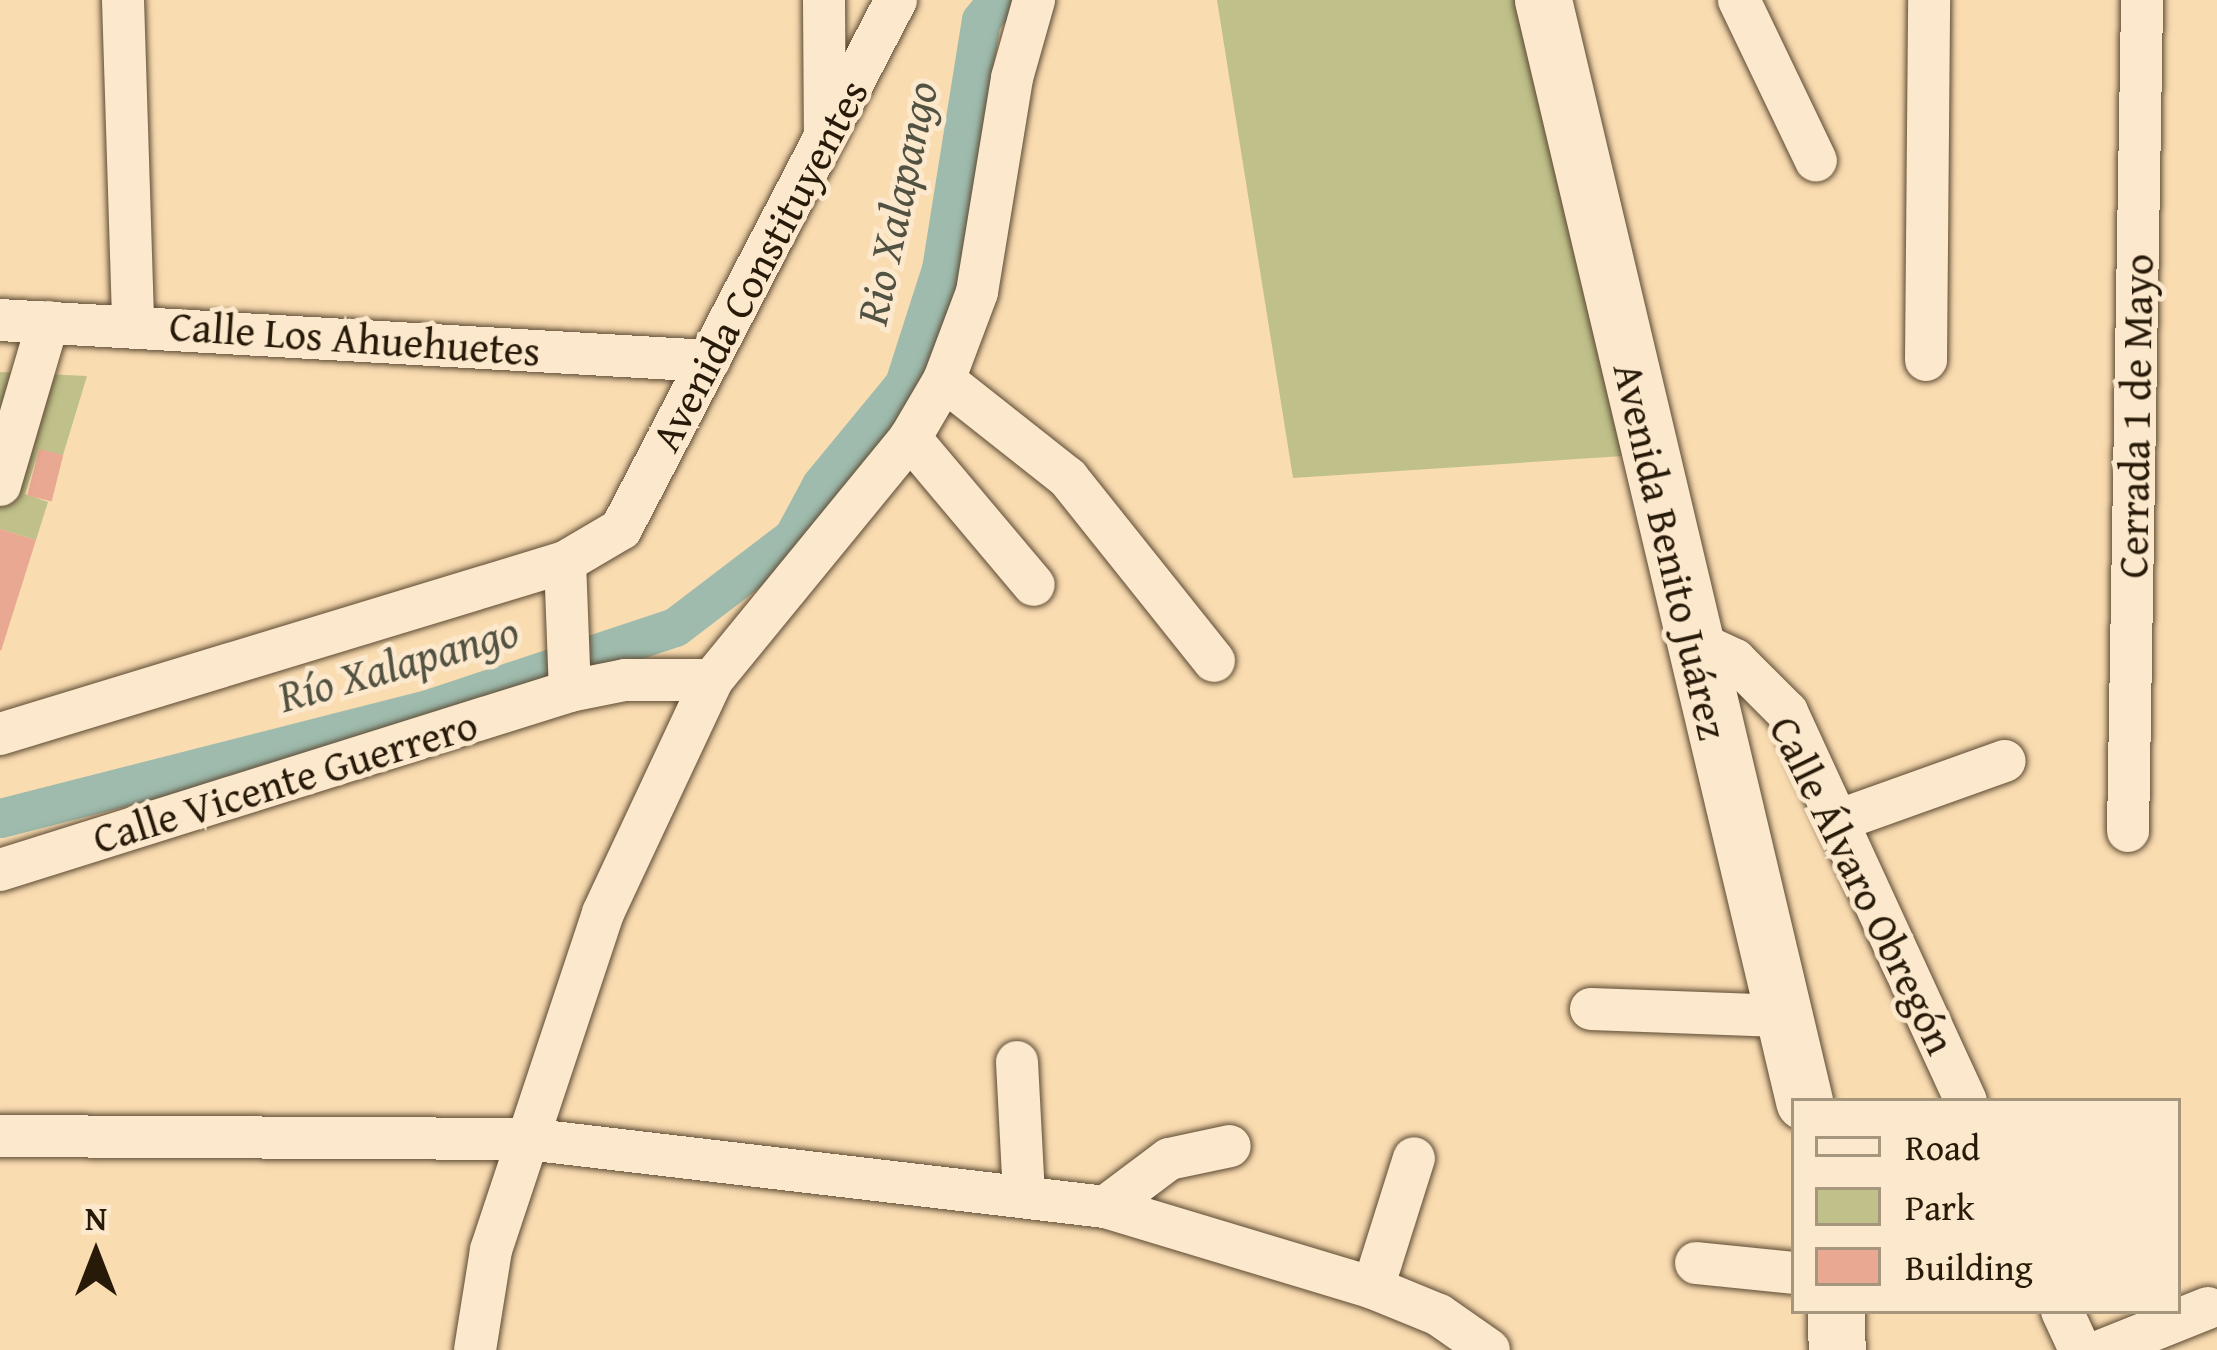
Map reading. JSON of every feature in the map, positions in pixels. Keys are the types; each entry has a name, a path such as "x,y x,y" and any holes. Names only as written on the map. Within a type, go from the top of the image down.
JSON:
{"main road":[{"name":"Avenida Benito Juárez","path":"1543,0 1690,639 1803,1098"},
{"path":"1836,1314 1837,1350"}],"street":[{"path":"123,0 134,324"},
{"path":"824,0 826,139"},
{"name":"Avenida Constituyentes","path":"565,562 621,529 896,0"},
{"path":"476,1350 490,1250 603,913 712,680 910,438 944,380 977,292 1012,77 1034,0"},
{"path":"1739,0 1816,161"},
{"path":"1926,360 1929,0"},
{"name":"Cerrada 1 de Mayo","path":"2128,831 2142,0"},
{"name":"Calle Los Ahuehuetes","path":"0,320 134,324 709,361"},
{"path":"0,485 48,322"},
{"path":"944,380 1068,478 1214,661"},
{"path":"910,438 1034,586"},
{"path":"0,734 565,562 569,681"},
{"name":"Calle Álvaro Obregón","path":"1690,639 1735,660 1787,712 1965,1098"},
{"name":"Calle Vicente Guerrero","path":"0,870 569,681 712,680"},
{"path":"1837,820 2005,761"},
{"path":"1591,1009 1786,1016"},
{"path":"1017,1062 1024,1196"},
{"path":"0,1136 527,1139 1024,1196 1105,1208 1373,1288 1439,1315 1489,1350"},
{"path":"1105,1208 1169,1159 1230,1146"},
{"path":"1373,1288 1414,1158"},
{"path":"1696,1263 1791,1274"},
{"path":"2103,1350 2208,1308"},
{"path":"2063,1314 2080,1350"}],"green space":[{"path":"1217,0 1515,0 1623,456 1293,478"},
{"path":"0,372 87,376 63,455 39,450 25,494 48,502 36,540 0,529"}],"building":[{"path":"39,449 63,455 52,502 27,496"},
{"path":"0,529 36,540 1,651 0,650"}],"waterway":[{"name":"Río Xalapango","path":"0,818 431,708 675,627 793,537 821,485 904,384 941,269 981,20 997,0"}],"water label":[{"name":"Rio Xalapango","path":"896,203"}]}
